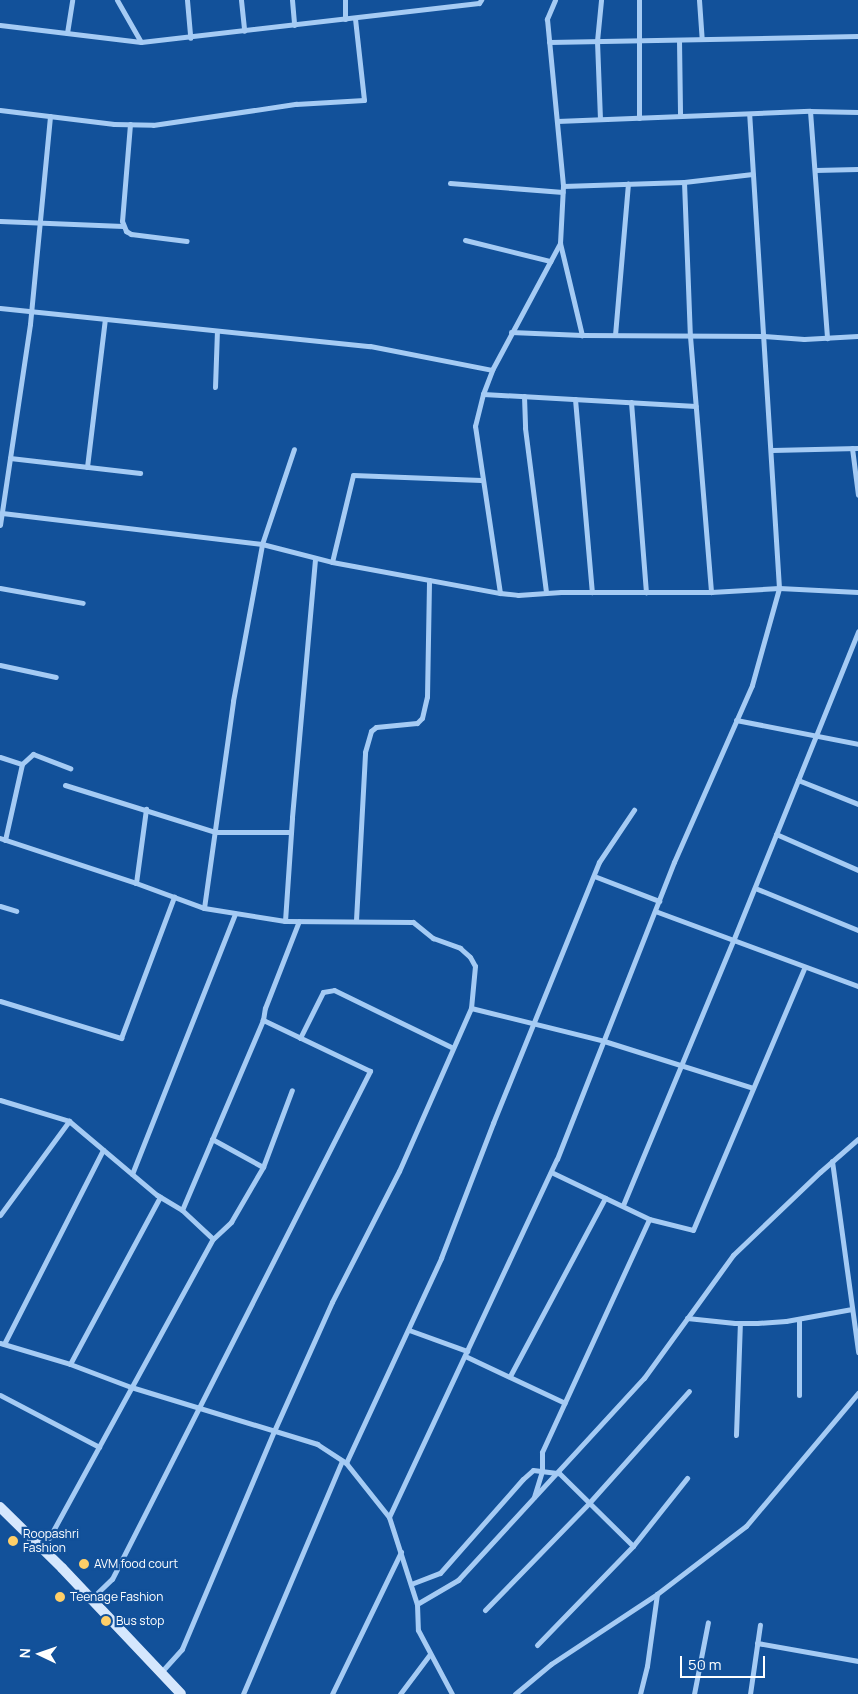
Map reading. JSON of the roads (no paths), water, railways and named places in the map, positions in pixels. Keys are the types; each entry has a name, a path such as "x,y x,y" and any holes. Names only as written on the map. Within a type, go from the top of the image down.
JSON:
{"main road":[{"path":"0,1507 43,1549 182,1694"}],"street":[{"path":"67,33 72,0"},
{"path":"118,0 140,42"},
{"path":"187,0 190,38"},
{"path":"241,0 244,31"},
{"path":"292,0 294,25"},
{"path":"345,0 346,19"},
{"path":"0,25 140,42 190,38 479,3 481,0"},
{"path":"555,0 547,18 563,189 560,243 582,335"},
{"path":"600,119 598,41 601,0"},
{"path":"639,0 639,118"},
{"path":"699,0 702,39"},
{"path":"0,110 153,125 296,104 364,100 355,18"},
{"path":"549,42 858,36"},
{"path":"679,40 680,116"},
{"path":"557,121 810,111 858,112"},
{"path":"810,111 827,338"},
{"path":"389,1517 551,1172 659,901 752,685 779,588 772,450 749,114"},
{"path":"0,525 31,312 50,116"},
{"path":"123,226 130,124"},
{"path":"814,170 858,169"},
{"path":"450,182 563,189 684,182 753,174"},
{"path":"684,182 690,336 711,592"},
{"path":"614,335 628,184"},
{"path":"0,221 123,226 131,234 187,241"},
{"path":"465,240 550,261"},
{"path":"500,593 481,480 475,426 482,394 492,370 560,243"},
{"path":"0,308 370,346 492,370"},
{"path":"87,467 105,319"},
{"path":"215,387 218,330"},
{"path":"511,332 582,335 764,336 804,339 858,336"},
{"path":"482,394 696,406"},
{"path":"524,396 525,428 546,593"},
{"path":"575,399 592,592"},
{"path":"631,402 646,592"},
{"path":"772,450 855,448 858,495"},
{"path":"204,908 232,701 262,544 294,449"},
{"path":"10,458 140,473"},
{"path":"332,562 353,475 481,480"},
{"path":"2,514 262,544 332,562 518,595 592,592 711,592 779,588 858,592"},
{"path":"285,920 315,558"},
{"path":"356,920 365,752 371,731 376,727 416,723 422,718 428,697 429,580"},
{"path":"0,588 83,603"},
{"path":"623,1205 734,941 858,631"},
{"path":"0,664 56,677"},
{"path":"736,720 858,744"},
{"path":"70,768 33,754 22,764 2,839 136,883 204,908 285,920 413,922 433,938 460,948 470,957 475,966 471,1008 398,1171 332,1302 274,1430 182,1649 161,1672"},
{"path":"0,757 22,764"},
{"path":"798,780 858,804"},
{"path":"64,785 215,832 291,832"},
{"path":"136,883 146,809"},
{"path":"243,1694 344,1462 409,1330 441,1258 493,1122 600,862 634,810"},
{"path":"776,834 858,870"},
{"path":"594,876 659,901"},
{"path":"755,888 858,930"},
{"path":"0,1001 121,1038 174,897"},
{"path":"0,906 16,911"},
{"path":"655,911 804,968 858,986"},
{"path":"132,1174 235,914"},
{"path":"182,1210 263,1020 265,1008 299,920"},
{"path":"551,1172 649,1218 693,1230 804,968"},
{"path":"300,1038 323,992 334,990 453,1048"},
{"path":"471,1008 604,1041 682,1064 753,1088"},
{"path":"91,1599 112,1579 370,1071 263,1020"},
{"path":"43,1549 213,1239 231,1222 263,1167 292,1090"},
{"path":"0,1100 69,1121 160,1197 182,1210 213,1239"},
{"path":"0,1215 69,1121"},
{"path":"417,1604 458,1580 644,1378 733,1255 832,1161 858,1139"},
{"path":"212,1140 263,1167"},
{"path":"103,1150 2,1343 70,1364 131,1387 318,1444 344,1462 389,1517 417,1604 418,1630 452,1694"},
{"path":"832,1161 858,1352"},
{"path":"70,1364 160,1197"},
{"path":"510,1376 605,1198"},
{"path":"534,1497 542,1470 542,1452 649,1218"},
{"path":"688,1318 740,1323 799,1319 852,1310"},
{"path":"799,1319 799,1395"},
{"path":"736,1435 740,1323"},
{"path":"409,1330 466,1354 565,1403"},
{"path":"485,1610 588,1503 689,1392"},
{"path":"515,1694 551,1664 657,1594 746,1526 858,1393"},
{"path":"0,1395 99,1447"},
{"path":"411,1584 440,1573 522,1478 534,1470 559,1472 633,1546"},
{"path":"537,1645 633,1546 687,1478"},
{"path":"332,1694 401,1552"},
{"path":"640,1694 647,1666 657,1594"},
{"path":"694,1694 708,1622"},
{"path":"750,1694 760,1625"},
{"path":"757,1642 858,1661"},
{"path":"400,1694 430,1654"}],"place":[{"name":"Roopashri Fashion","path":"13,1541"},
{"name":"AVM food court","path":"84,1564"},
{"name":"Teenage Fashion","path":"60,1597"},
{"name":"Bus stop","path":"106,1621"}]}
